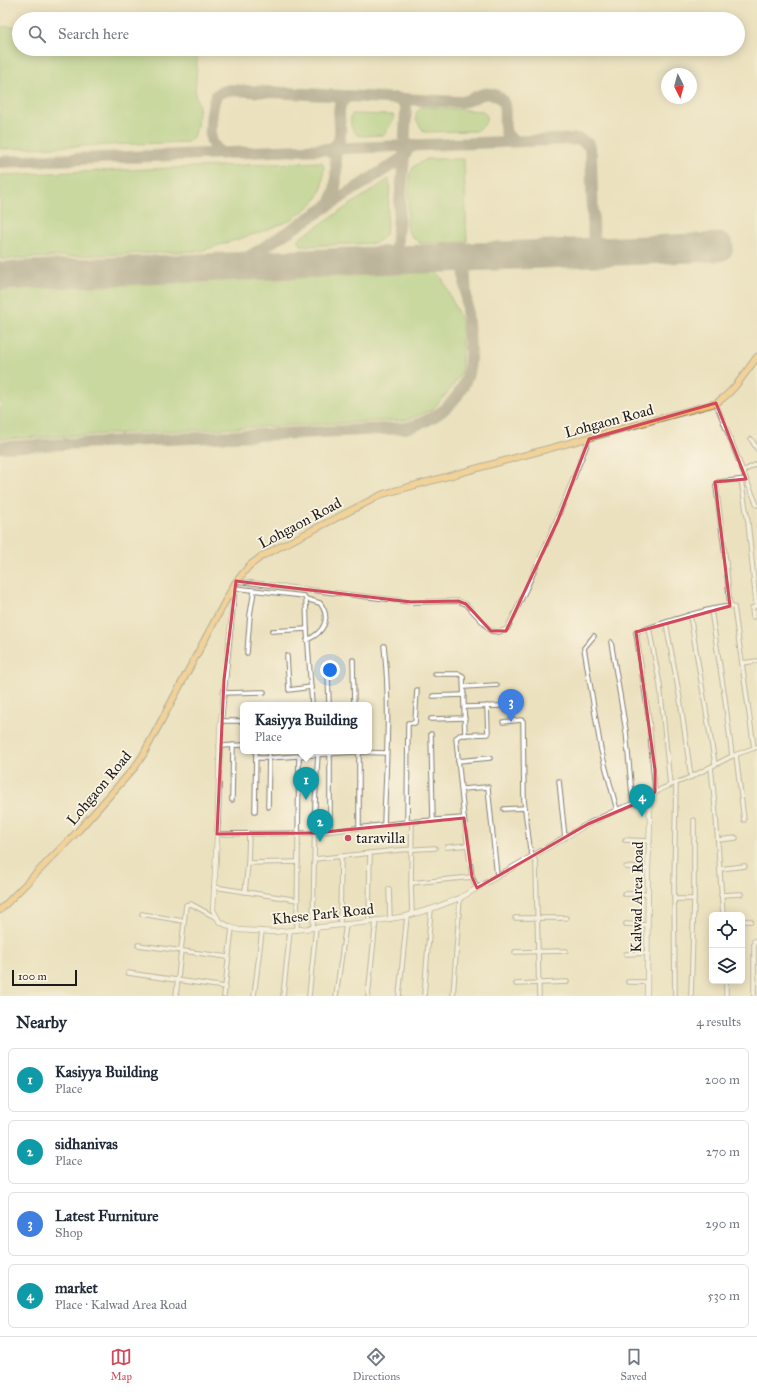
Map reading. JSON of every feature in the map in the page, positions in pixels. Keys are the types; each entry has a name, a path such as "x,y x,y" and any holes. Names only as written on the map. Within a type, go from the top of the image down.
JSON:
{"main road":[{"name":"Lohgaon Road","path":"0,910 78,831 135,767 143,755 235,584 249,566 271,550 383,494 589,439 716,403 729,393 757,357"}],"street":[{"path":"716,403 757,505"},
{"path":"235,584 411,602 458,601 466,604 491,631 504,631 507,629 520,604 558,520 589,439"},
{"path":"751,439 757,449"},
{"path":"743,471 757,464"},
{"path":"730,606 716,486 718,482 746,479"},
{"path":"741,480 748,522 756,603 756,606 752,608 753,617"},
{"path":"235,584 254,591 304,596 306,599 320,603 324,608 327,618 326,622 316,636 307,640"},
{"path":"216,917 213,910 217,834 219,746 223,693 235,584"},
{"path":"247,653 250,615 254,591"},
{"path":"306,599 307,640 312,702"},
{"path":"649,798 655,792 691,777 734,755 755,747 734,607 730,606 690,615 636,632 655,770 655,792"},
{"path":"712,610 744,820"},
{"path":"690,615 715,764"},
{"path":"666,623 680,699 691,777"},
{"path":"648,628 660,685 670,785"},
{"path":"272,632 307,629"},
{"path":"594,636 584,648 601,750 617,810"},
{"path":"611,642 626,731 634,804"},
{"path":"384,646 387,670 384,824"},
{"path":"287,656 289,690 311,687"},
{"path":"353,660 354,702"},
{"path":"742,663 757,661"},
{"path":"328,671 329,702"},
{"path":"435,674 461,674 464,687 465,734"},
{"path":"464,687 498,685"},
{"path":"399,996 409,915 411,883 408,723 415,723 417,690"},
{"path":"223,693 264,692"},
{"path":"434,696 464,695"},
{"path":"477,888 472,877 464,818 456,738 465,734 488,734 487,706"},
{"path":"465,707 500,706"},
{"path":"431,719 465,718"},
{"path":"221,721 240,721"},
{"path":"503,722 522,721 525,808 530,849 536,863 539,996"},
{"path":"431,734 433,820"},
{"path":"232,800 234,745"},
{"path":"219,746 240,745"},
{"path":"372,753 386,753"},
{"path":"255,811 256,754"},
{"path":"268,807 269,754"},
{"path":"256,758 299,756 310,754"},
{"path":"309,996 314,928 315,754"},
{"path":"330,754 330,831"},
{"path":"356,754 359,827"},
{"path":"297,930 299,756"},
{"path":"458,761 490,758"},
{"path":"711,766 718,840 722,912"},
{"path":"559,781 564,838"},
{"path":"675,996 674,899 676,783"},
{"path":"462,789 488,787 498,876"},
{"name":"Khese Park Road","path":"216,917 223,924 239,930 279,932 390,919 431,909 460,898 588,824 617,810 649,798"},
{"name":"Kalwad Area Road","path":"647,996 648,868 650,841 649,798"},
{"path":"504,809 525,808"},
{"path":"217,834 315,833 410,821 464,818"},
{"path":"691,996 694,899 694,820"},
{"path":"245,892 249,834"},
{"path":"718,840 736,838"},
{"path":"625,840 650,841"},
{"path":"447,847 468,845"},
{"path":"315,859 435,848"},
{"path":"369,922 370,853"},
{"path":"340,925 341,856"},
{"path":"248,863 298,862"},
{"path":"720,869 745,866"},
{"path":"626,867 648,868"},
{"path":"411,883 472,877"},
{"path":"214,887 298,900"},
{"path":"389,889 390,919"},
{"path":"624,894 648,894"},
{"path":"721,895 741,894"},
{"path":"452,996 460,898"},
{"path":"674,899 694,899"},
{"path":"176,996 186,905 188,903 216,917"},
{"path":"424,996 431,909"},
{"path":"142,914 184,921"},
{"path":"516,918 566,918"},
{"path":"368,996 376,920"},
{"path":"745,921 751,921"},
{"path":"336,996 346,924"},
{"path":"626,924 648,925"},
{"path":"224,996 232,928"},
{"path":"254,996 262,931"},
{"path":"283,996 290,931"},
{"path":"754,996 754,941 757,940"},
{"path":"138,945 228,957"},
{"path":"515,952 566,952"},
{"path":"626,954 648,953"},
{"path":"128,974 225,987"},
{"path":"516,984 567,982"},
{"path":"628,982 647,982"},
{"path":"726,984 726,996"}],"highlighted area":[{"path":"716,403 746,479 715,482 730,606 636,632 655,770 655,792 649,798 588,824 477,888 472,877 464,818 315,833 217,834 224,680 236,581 411,602 458,601 466,604 491,631 506,631 558,520 589,439"}],"green space":[{"path":"0,27 12,27 12,56 198,56 195,94 199,106 197,127 193,137 188,142 0,149"},
{"path":"421,107 483,111 486,117 486,122 476,131 424,132 416,120 416,113"},
{"path":"352,114 394,115 393,121 384,135 361,136 353,130 350,121"},
{"path":"427,159 464,159 467,242 420,243 410,235 407,228 410,174 414,166"},
{"path":"322,162 324,166 322,188 316,200 310,206 289,221 258,233 201,251 0,259 0,175"},
{"path":"389,179 390,186 386,234 376,243 302,246 298,239"},
{"path":"434,270 442,278 462,322 462,371 451,389 432,410 406,420 0,439 0,289"}],"taxiway":[{"path":"222,154 212,142 212,118 215,98 221,92 229,90 461,102 487,93 497,96 502,100 505,113 506,133 510,138 517,141"},
{"path":"328,205 334,195 336,174 335,155 328,150 335,146 338,142 340,136 340,105 350,96"},
{"path":"395,98 402,101 406,107 404,157 395,261"},
{"path":"0,162 579,139 589,145 591,155 594,252"},
{"path":"230,267 255,253 404,157 408,149 416,145"},
{"path":"255,253 260,262 267,266"},
{"path":"0,447 406,428 426,421 443,410 457,396 463,387 469,370 470,350 464,258"}],"runway":[{"path":"0,276 719,247"}],"place":[{"name":"Latest Furniture","path":"511,722"},
{"name":"Kasiyya Building","path":"306,800"},
{"name":"market","path":"642,817"},
{"name":"taravilla","path":"348,838"},
{"name":"sidhanivas","path":"320,842"}]}
